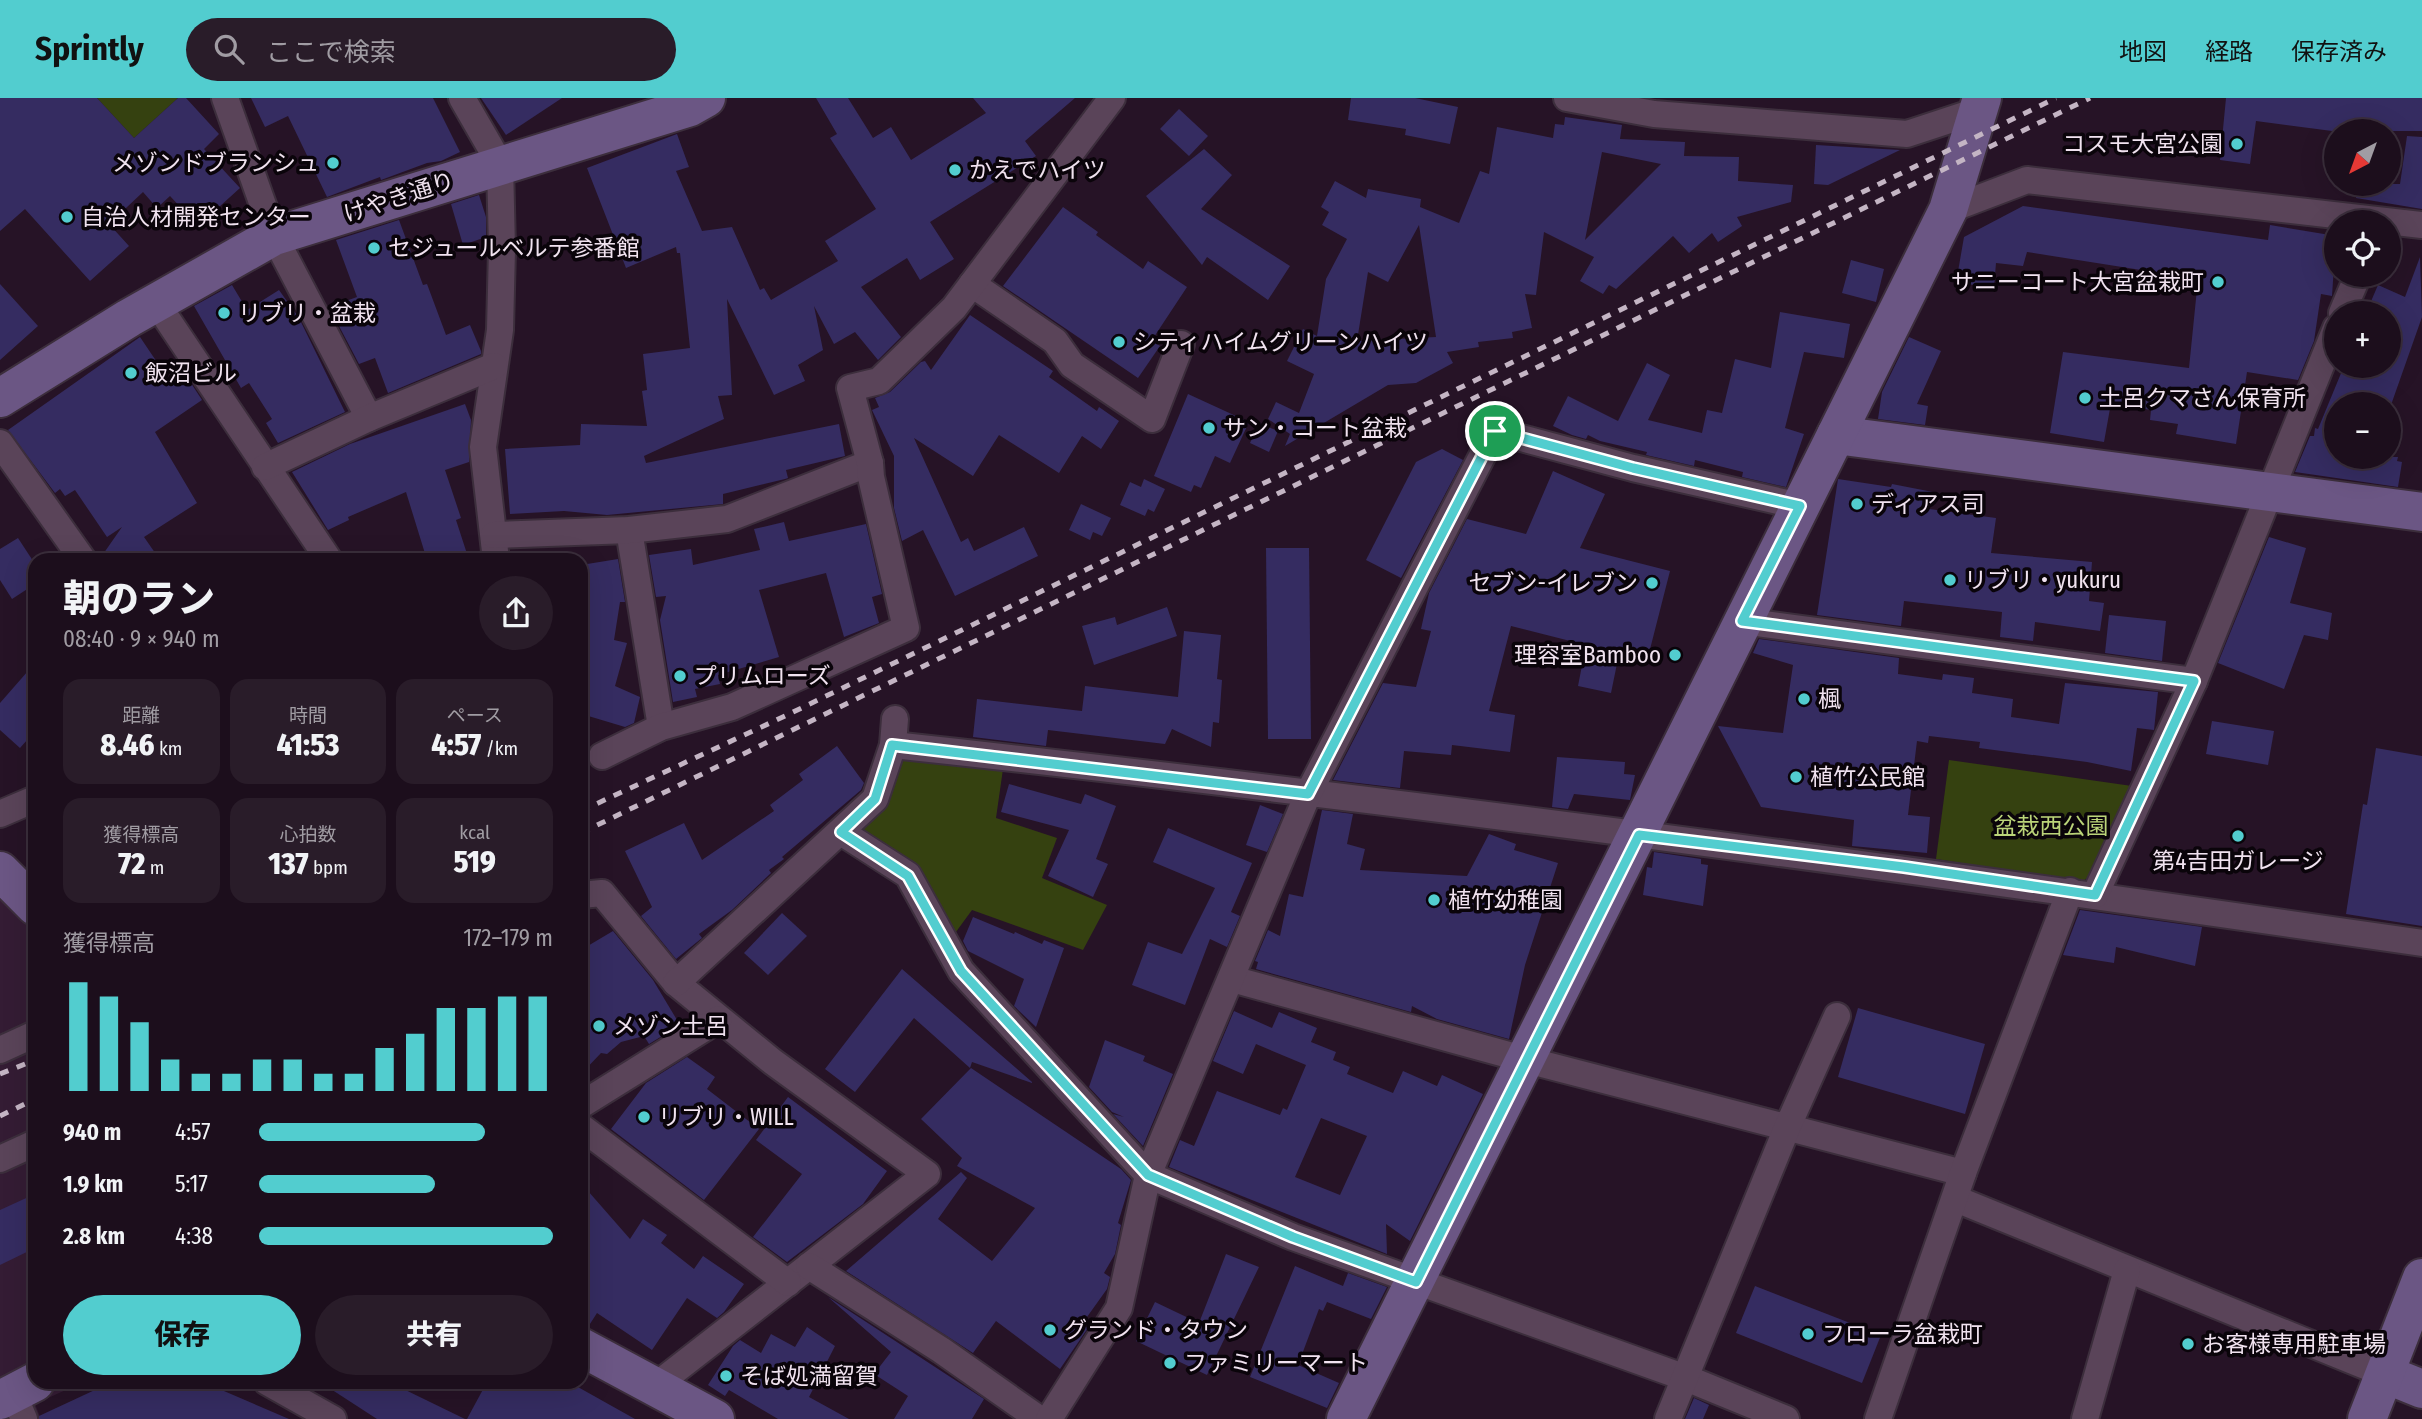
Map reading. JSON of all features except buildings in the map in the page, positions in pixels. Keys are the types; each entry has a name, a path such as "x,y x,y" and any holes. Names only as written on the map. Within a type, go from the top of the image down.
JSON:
{"street":[{"path":"225,98 274,236 369,418"},
{"path":"462,98 500,164 502,262 499,330 483,447 495,547 727,519 870,463"},
{"name":"けやき通り","path":"0,398 274,236 690,107 706,98"},
{"path":"1567,98 1907,134 1981,104"},
{"path":"602,756 660,727 732,707 906,628 870,463 850,388 879,381 954,308 1108,99"},
{"path":"1346,1419 1948,210 1981,104"},
{"path":"1948,210 2027,180 2324,214"},
{"path":"2401,223 2422,225"},
{"path":"972,284 1055,341 1072,365 1153,419 1181,344"},
{"path":"157,304 324,553"},
{"path":"1878,1419 1956,1199 1962,1173 2082,893 2194,681 2324,358"},
{"path":"265,467 369,418 494,366"},
{"path":"1049,1419 1119,1308 1148,1175 1308,794 1495,431 1633,468 1800,506"},
{"path":"1836,435 2422,512"},
{"path":"0,443 78,553"},
{"path":"629,530 660,727"},
{"path":"1742,621 2194,681"},
{"path":"676,983 875,799 892,745 895,719"},
{"path":"892,745 1904,867 2422,943"},
{"path":"0,814 28,802"},
{"path":"841,832 908,876 961,971 1148,1175 1293,1237 1686,1378 1786,1419"},
{"path":"0,871 28,899"},
{"path":"588,894 602,893 676,983 719,1019 773,1062 927,1174 654,1387"},
{"path":"1232,979 1527,1060 1962,1173"},
{"path":"1668,1419 1787,1128 1837,1016"},
{"path":"588,1101 719,1019"},
{"path":"0,1050 28,1037"},
{"path":"588,1132 788,1283"},
{"path":"0,1159 28,1146"},
{"path":"1956,1199 2422,1389"},
{"path":"809,1266 941,1350 1039,1419"},
{"path":"2085,1419 2127,1270"},
{"path":"2367,1419 2422,1278"},
{"path":"588,1351 715,1419"},
{"path":"276,1389 303,1411 333,1419"}],"shaded area":[{"path":"0,877 28,905 28,1389 68,1389 35,1404 41,1419 0,1419"}],"green space":[{"path":"97,98 178,98 134,138"},
{"path":"902,755 1003,769 996,818 1057,838 1042,878 1107,905 1083,950 972,910 953,936 860,829"},
{"name":"盆栽西公園","path":"1949,760 2132,786 2096,871 2082,882 1936,859"}],"railway":[{"path":"588,808 785,716 2056,98"},
{"path":"588,830 2090,98"},
{"path":"0,1074 28,1063"},
{"path":"0,1116 28,1102"}],"place":[{"name":"コスモ大宮公園","path":"2237,144"},
{"name":"メゾンドブランシュ","path":"333,163"},
{"name":"かえでハイツ","path":"955,170"},
{"name":"自治人材開発センター","path":"67,217"},
{"name":"セジュールベルテ参番館","path":"374,248"},
{"name":"サニーコート大宮盆栽町","path":"2218,282"},
{"name":"リブリ・盆栽","path":"224,313"},
{"name":"シティハイムグリーンハイツ","path":"1119,342"},
{"name":"飯沼ビル","path":"131,373"},
{"name":"土呂クマさん保育所","path":"2085,398"},
{"name":"サン・コート盆栽","path":"1209,428"},
{"name":"ディアス司","path":"1857,504"},
{"name":"リブリ・yukuru","path":"1950,580"},
{"name":"セブン-イレブン","path":"1652,583"},
{"name":"理容室Bamboo","path":"1675,655"},
{"name":"プリムローズ","path":"680,676"},
{"name":"楓","path":"1804,699"},
{"name":"植竹公民館","path":"1796,777"},
{"name":"第4吉田ガレージ","path":"2238,836"},
{"name":"植竹幼稚園","path":"1434,900"},
{"name":"メゾン土呂","path":"599,1026"},
{"name":"リブリ・WILL","path":"644,1117"},
{"name":"グランド・タウン","path":"1050,1330"},
{"name":"フローラ盆栽町","path":"1808,1334"},
{"name":"お客様専用駐車場","path":"2188,1344"},
{"name":"ファミリーマート","path":"1170,1363"},
{"name":"そば処満留賀","path":"726,1376"}],"route":[{"path":"1495,431 1633,468 1800,506 1742,621 2194,681 2095,895 1904,867 1639,835 1416,1282 1293,1237 1148,1175 1113,1140 961,971 908,876 841,832 875,799 892,745 1308,794 1495,431"}]}
